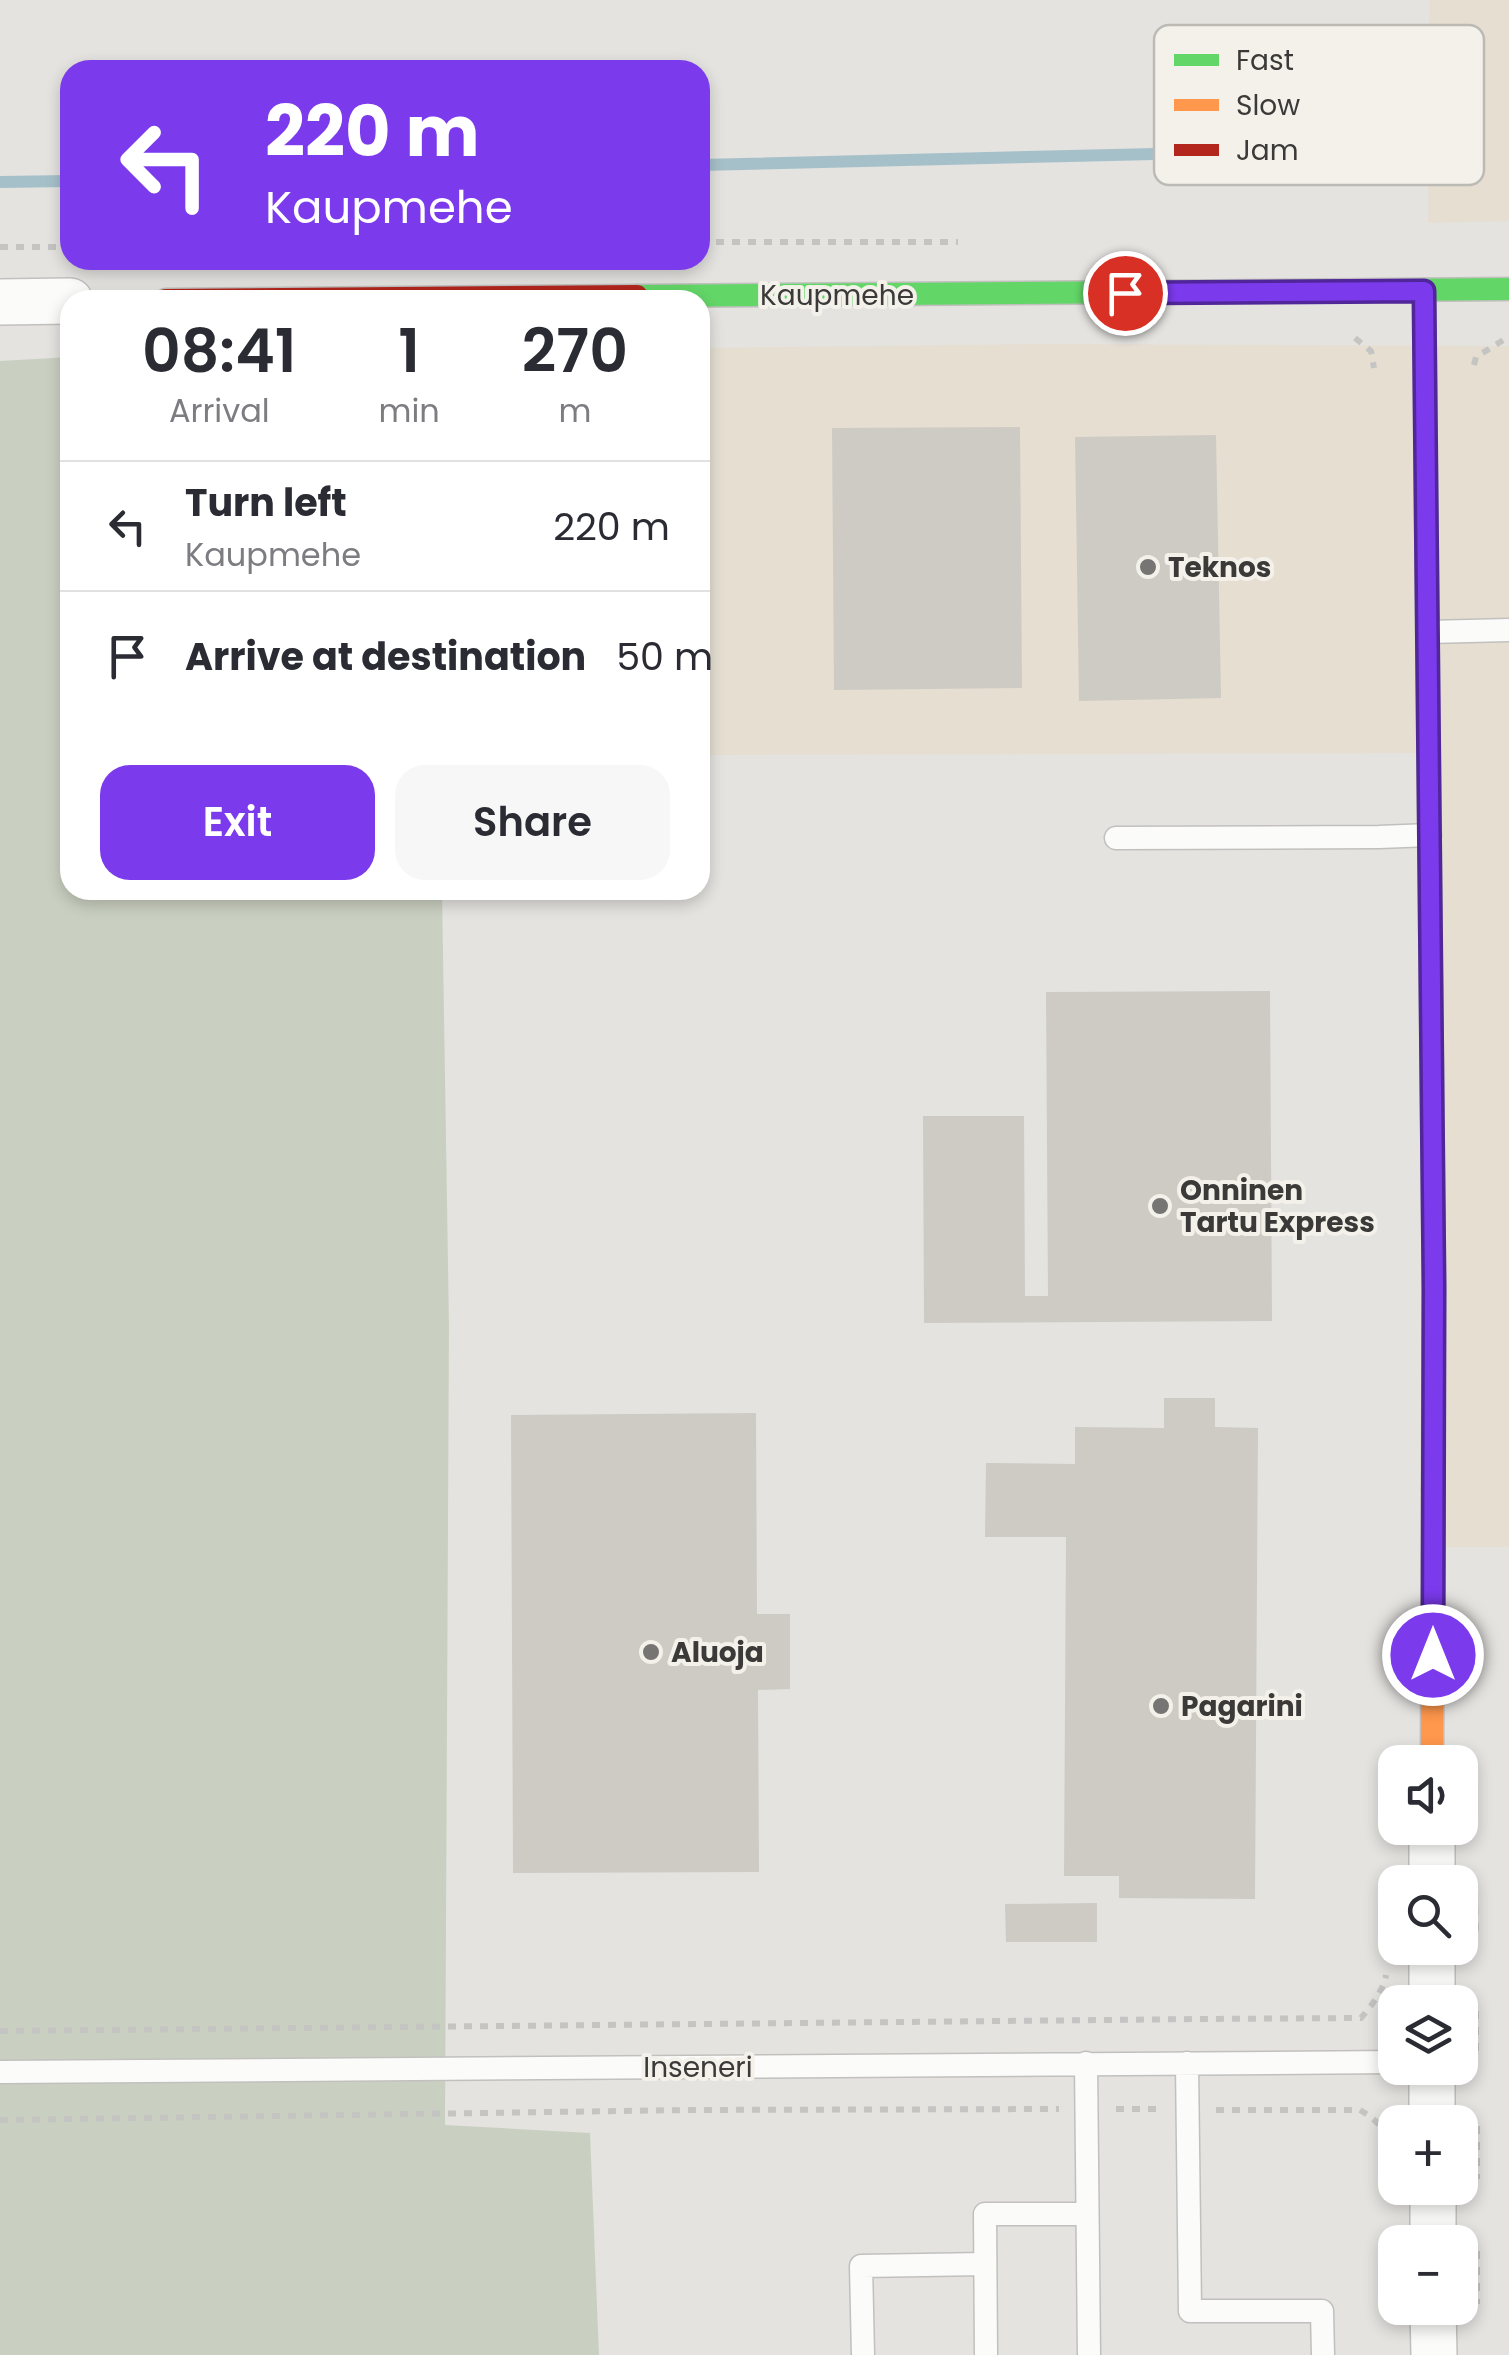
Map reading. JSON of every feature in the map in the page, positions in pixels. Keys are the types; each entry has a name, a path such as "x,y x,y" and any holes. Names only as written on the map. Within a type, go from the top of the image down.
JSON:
{"street":[{"name":"Kaupmehe","path":"710,296 1509,289"},
{"path":"1424,291 1434,1288 1432,1745"},
{"path":"0,302 60,301"},
{"path":"1434,2325 1434,2355"}],"lane":[{"path":"1428,632 1509,630"},
{"path":"1116,838 1430,834"},
{"name":"Inseneri","path":"0,2072 1378,2062"},
{"path":"1187,2063 1190,2311 1322,2311 1322,2355"},
{"path":"1086,2064 1089,2355"},
{"path":"986,2355 985,2214 1086,2214"},
{"path":"863,2355 862,2266 985,2264"}],"path":[{"path":"0,247 60,246"},
{"path":"1350,335 1372,351 1376,385"},
{"path":"0,2031 1361,2018 1386,1980 1386,1967"},
{"path":"0,2120 1085,2108 1360,2110 1378,2123"}],"shaded area":[{"path":"1429,0 1509,0 1509,221 1428,223 1428,185 1484,185 1484,25 1429,25"},
{"path":"1044,344 1509,346 1509,1547 1433,1547 1429,753 710,755 710,348"}],"green space":[{"path":"60,358 60,900 442,900 449,1326 445,2125 590,2133 599,2355 0,2355 0,361"}],"building":[{"path":"1020,427 1022,688 834,690 832,428"},
{"name":"Teknos","path":"1216,435 1221,698 1079,701 1075,437"},
{"name":"Onninen Tartu Express","path":"1270,991 1272,1321 924,1323 923,1116 1024,1116 1025,1296 1048,1296 1046,992"},
{"name":"Pagarini","path":"1164,1398 1215,1398 1215,1427 1258,1428 1255,1899 1119,1898 1119,1876 1064,1876 1066,1537 985,1537 986,1463 1075,1464 1075,1427 1164,1428"},
{"name":"Aluoja","path":"756,1413 757,1614 790,1614 790,1689 758,1690 759,1872 513,1873 511,1415"},
{"path":"1097,1903 1097,1942 1006,1942 1005,1904"}],"waterway":[{"path":"710,165 1154,154"},
{"path":"0,182 60,181"}],"traffic: fast":[{"path":"710,295 1509,289"},
{"path":"1424,291 1433,1489"}],"traffic: slow":[{"path":"1432,1745 1433,1489"}],"place":[{"name":"Teknos","path":"1148,567"},
{"name":"Onninen Tartu Express","path":"1160,1206"},
{"name":"Aluoja","path":"651,1652"},
{"name":"Pagarini","path":"1161,1706"}],"route":[{"path":"1125,293 1424,291 1434,1288 1433,1655"}]}
